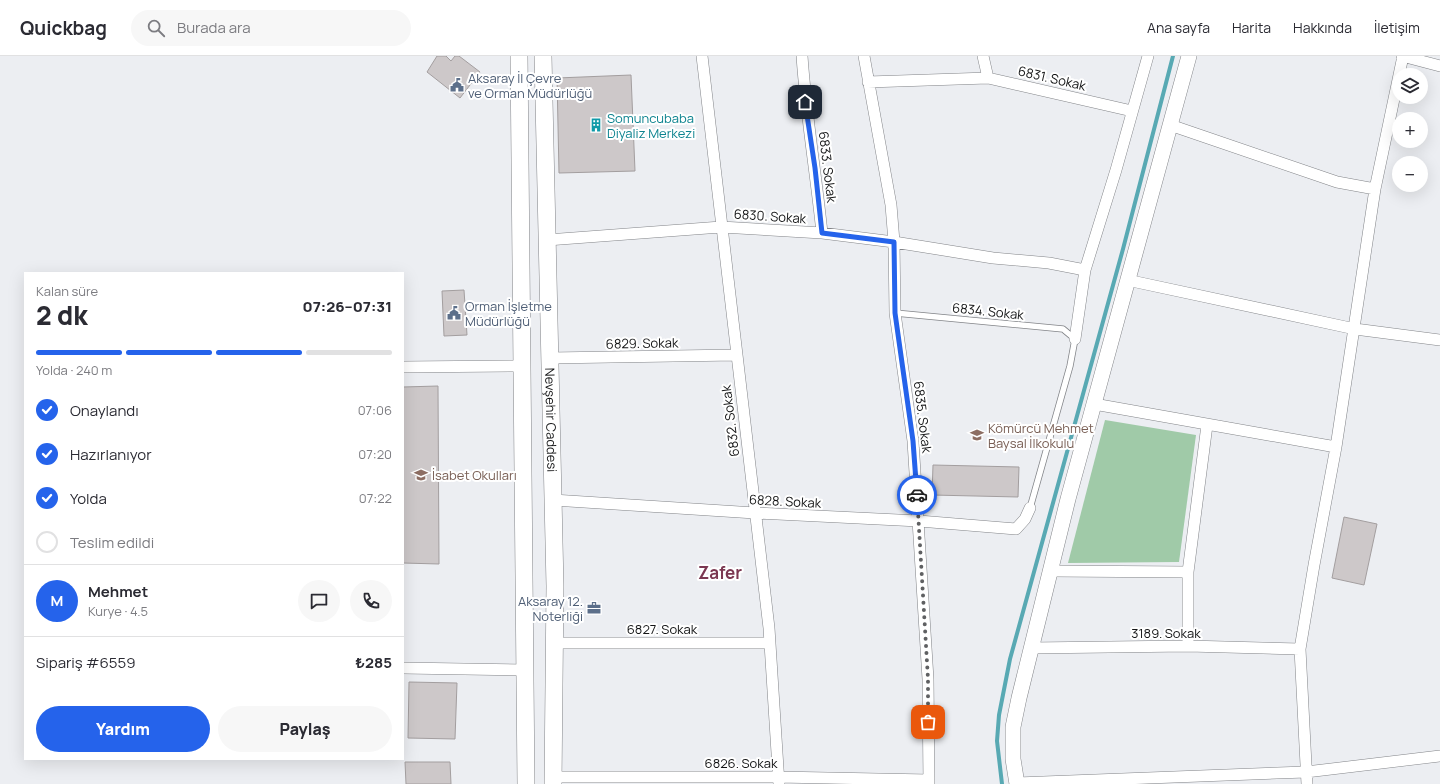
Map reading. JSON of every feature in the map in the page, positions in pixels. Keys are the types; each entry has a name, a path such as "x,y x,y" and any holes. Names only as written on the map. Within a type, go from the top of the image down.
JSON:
{"main road":[{"path":"518,56 526,784"},
{"name":"Nevşehir Caddesi","path":"543,56 555,586 553,781"}],"street":[{"name":"6832. Sokak","path":"702,56 770,643 778,780"},
{"name":"6833. Sokak","path":"802,56 805,102 815,168 822,233"},
{"name":"6835. Sokak","path":"864,56 891,206 894,242 895,313 913,441 928,679 929,782"},
{"path":"983,56 988,78"},
{"path":"1075,339 1085,270 1116,170 1148,56"},
{"path":"1189,56 1094,404 1013,727 1013,759 1017,784 1146,781 1306,772 1440,756"},
{"path":"1307,784 1300,649 1336,447 1375,189 1402,56 1440,66"},
{"name":"6831. Sokak","path":"868,82 988,78 1132,111"},
{"path":"1170,125 1337,182 1375,189"},
{"name":"6830. Sokak","path":"547,240 721,227 822,233 894,242 993,258 1049,263 1085,270"},
{"path":"1127,280 1355,329 1440,340"},
{"name":"6829. Sokak","path":"550,358 736,355"},
{"path":"404,367 522,366"},
{"path":"1094,404 1336,447"},
{"path":"1188,646 1188,572 1207,424"},
{"name":"6828. Sokak","path":"553,500 755,513 919,521 1016,529 1025,519 1030,508"},
{"path":"1051,571 1188,572"},
{"name":"6827. Sokak","path":"554,643 770,643"},
{"name":"3189. Sokak","path":"1032,648 1188,646 1300,649"},
{"path":"404,668 525,670"},
{"name":"6826. Sokak","path":"553,781 778,780 929,782"}],"lane":[{"name":"6834. Sokak","path":"895,313 1063,329 1075,339"},
{"path":"1030,508 1070,366 1075,339"}],"green space":[{"path":"1105,420 1196,435 1179,562 1068,563"}],"building":[{"name":"Aksaray İl Çevre ve Orman Müdürlüğü","path":"437,56 446,56 451,61 455,56 459,56 480,72 460,98 427,72"},
{"name":"Somuncubaba Diyaliz Merkezi","path":"631,75 635,171 559,173 557,78"},
{"name":"Orman İşletme Müdürlüğü","path":"464,290 467,335 444,336 442,291"},
{"name":"İsabet Okulları","path":"438,386 439,564 404,563 404,387"},
{"path":"933,465 1019,467 1018,497 932,495"},
{"path":"1344,517 1377,524 1364,585 1332,578"},
{"path":"409,682 457,683 455,739 408,738"},
{"path":"405,762 450,762 451,784 406,784"}],"waterway":[{"path":"1002,784 997,741 999,715 1010,659 1123,249 1173,56"}],"way so far":[{"path":"917,495 928,679 928,722"}],"place":[{"name":"Aksaray İl Çevre ve Orman Müdürlüğü","path":"457,85"},
{"name":"Somuncubaba Diyaliz Merkezi","path":"596,125"},
{"name":"Orman İşletme Müdürlüğü","path":"454,313"},
{"name":"Kömürcü Mehmet Baysal İlkokulu","path":"977,435"},
{"name":"İsabet Okulları","path":"421,475"},
{"name":"Aksaray 12. Noterliği","path":"594,608"}],"district":[{"name":"Zafer","path":"720,572"}],"route":[{"path":"805,102 815,168 822,233 894,242 895,313 913,441 917,495"}]}
